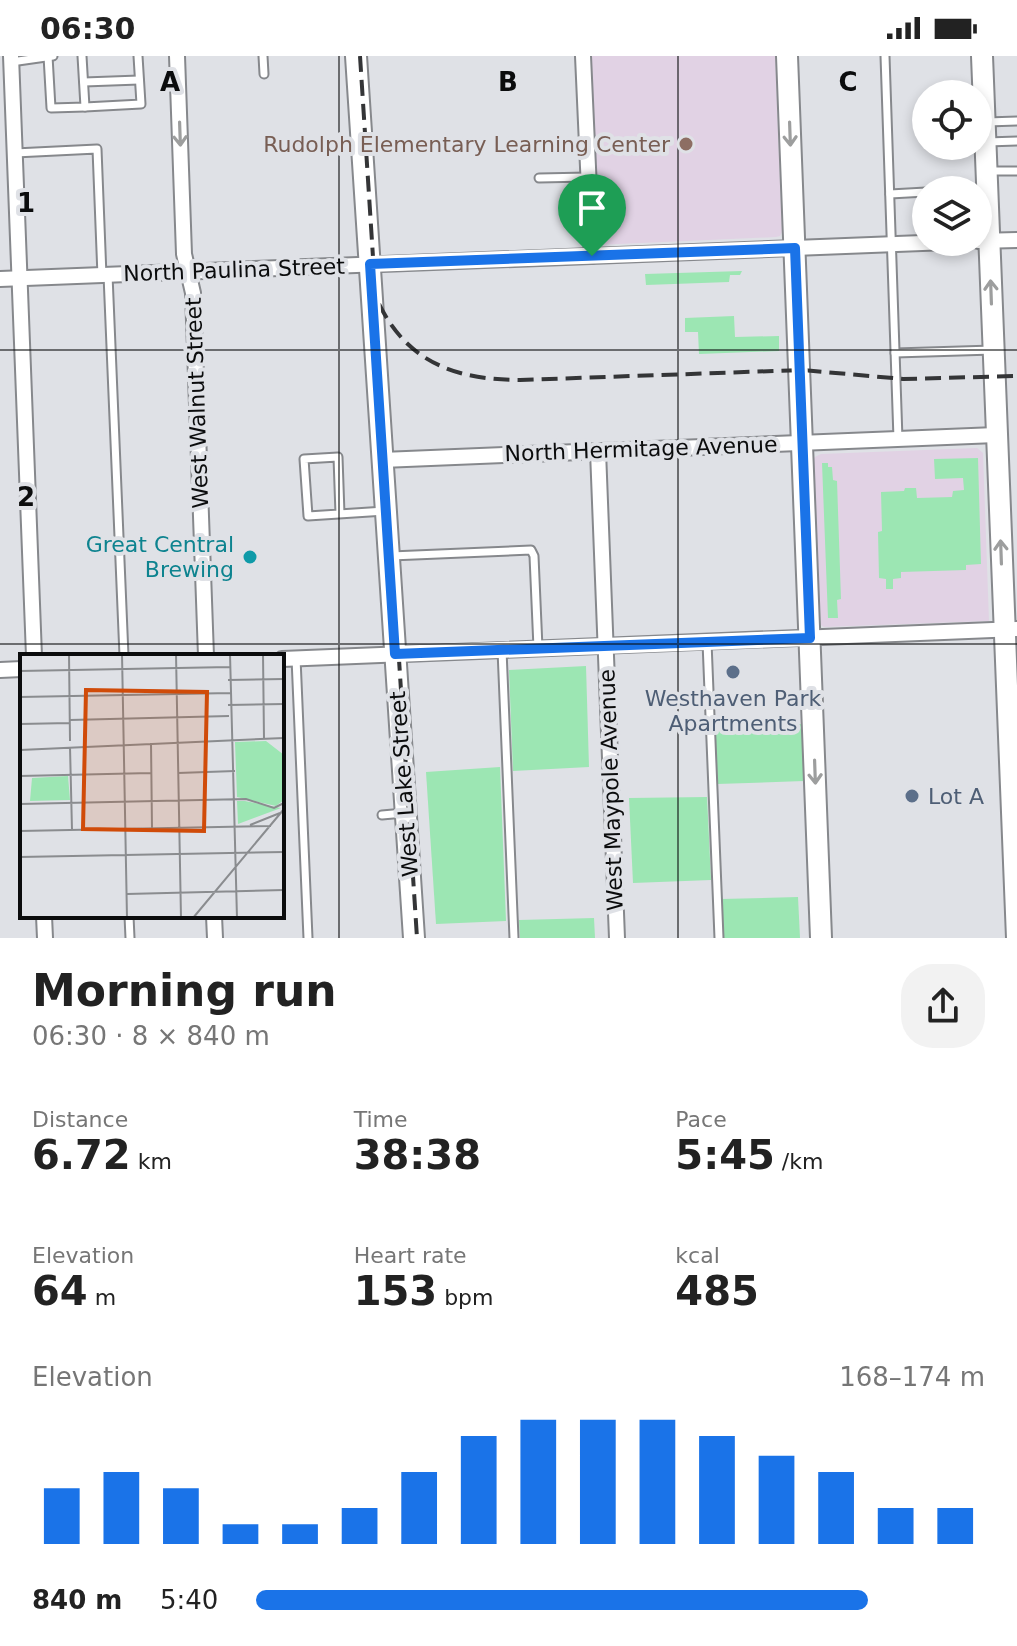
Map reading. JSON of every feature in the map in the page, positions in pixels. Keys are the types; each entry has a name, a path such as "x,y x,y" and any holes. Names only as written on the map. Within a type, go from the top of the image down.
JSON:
{"street":[{"name":"West Walnut Street","path":"177,56 184,254 193,293 206,654"},
{"name":"West Lake Street","path":"356,56 414,938"},
{"path":"583,56 592,256"},
{"path":"787,56 821,938"},
{"path":"982,56 983,80"},
{"path":"11,59 6,84 15,153 34,654"},
{"path":"986,160 986,176"},
{"path":"992,241 1017,240"},
{"name":"North Paulina Street","path":"0,279 912,243"},
{"path":"985,256 1011,630 1017,938"},
{"name":"North Hermitage Avenue","path":"382,460 996,435"},
{"name":"West Maypole Avenue","path":"598,451 617,938"},
{"path":"289,658 1011,630"},
{"path":"0,670 20,669"},
{"path":"44,918 45,938"},
{"path":"214,918 215,938"}],"lane":[{"path":"11,59 27,61 51,56 51,108 141,104 138,56"},
{"path":"82,56 85,107"},
{"path":"263,56 264,74"},
{"path":"885,56 898,439"},
{"path":"84,82 139,80"},
{"path":"992,130 1017,121"},
{"path":"992,134 1017,141"},
{"path":"15,153 97,149 124,654"},
{"path":"986,171 1017,171"},
{"path":"539,178 588,177"},
{"path":"890,194 912,193"},
{"path":"895,353 993,350"},
{"path":"340,514 338,457 304,459 308,516 340,514 386,511"},
{"path":"389,557 531,550 534,556 538,649"},
{"path":"707,642 719,938"},
{"path":"502,650 514,938"},
{"path":"289,658 308,938"},
{"path":"382,815 406,813"},
{"path":"129,918 130,938"}],"shaded area":[{"name":"Rudolph Elementary Learning Center","path":"590,56 775,56 780,236 597,245"},
{"path":"977,448 983,453 989,621 821,625 815,457 821,454"}],"green space":[{"path":"742,271 740,275 730,275 729,282 646,285 645,274"},
{"path":"734,316 735,337 779,336 779,351 699,354 698,332 685,332 685,318"},
{"path":"978,458 981,564 966,565 966,570 901,572 901,578 893,579 893,589 886,589 886,579 879,578 881,492 916,488 917,498 952,497 953,491 964,490 963,478 935,479 934,459"},
{"path":"822,463 832,467 833,480 837,481 841,599 837,600 838,618 828,618"},
{"path":"586,666 589,767 513,771 509,670"},
{"path":"802,724 804,781 717,784 715,727"},
{"path":"500,767 506,921 436,924 426,772"},
{"path":"707,797 711,880 633,883 629,798"},
{"path":"798,897 800,938 723,938 721,899"},
{"path":"594,918 595,938 520,938 519,920"}],"railway":[{"path":"360,56 417,938"},
{"path":"379,304 404,341 420,354 455,372 497,379 802,370 903,379 1017,376"}],"place":[{"name":"Rudolph Elementary Learning Center","path":"686,144"},
{"name":"Great Central Brewing","path":"250,557"},
{"name":"Westhaven Park Apartments","path":"733,672"},
{"name":"Lot A","path":"912,796"}],"route":[{"path":"795,248 810,638 395,654 370,264 592,256 795,248"}]}
